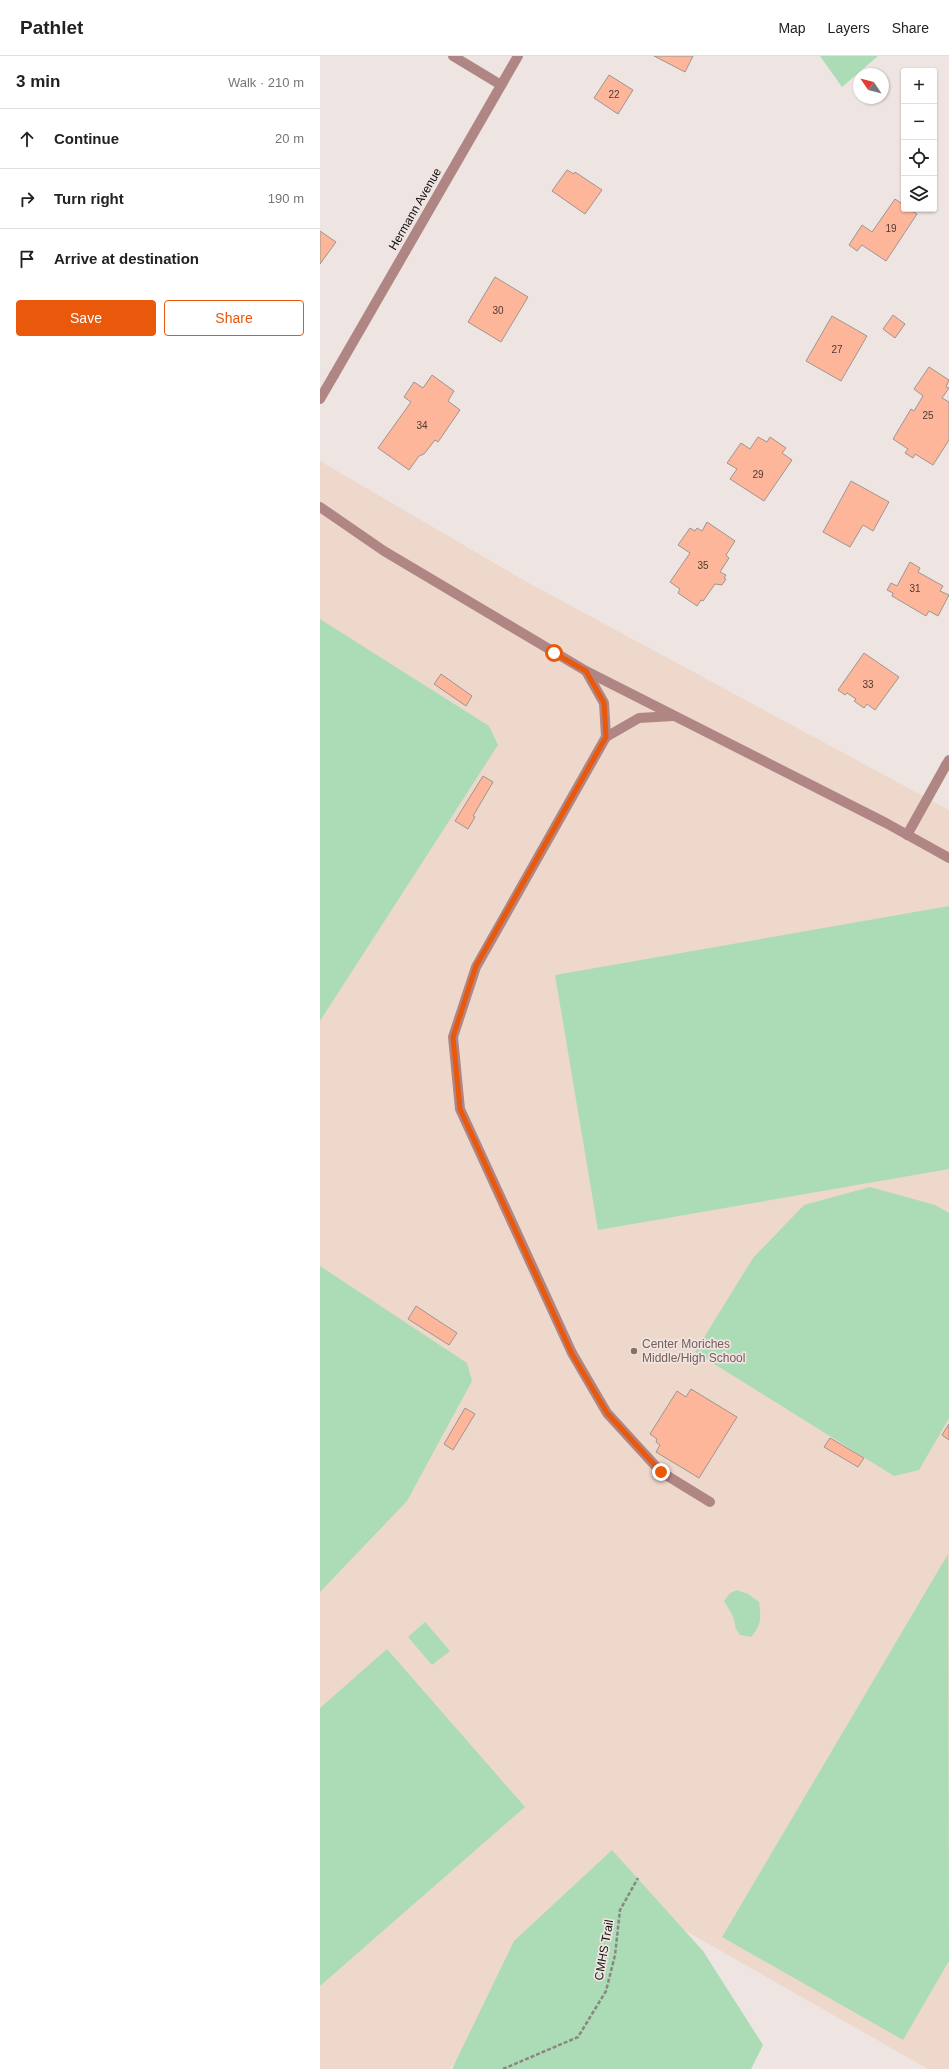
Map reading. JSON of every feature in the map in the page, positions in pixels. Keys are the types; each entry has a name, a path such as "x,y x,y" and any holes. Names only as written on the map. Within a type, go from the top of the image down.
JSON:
{"street":[{"path":"453,56 501,85"},
{"name":"Hermann Avenue","path":"320,399 518,56"},
{"path":"320,507 384,551 586,671 907,835 949,858"},
{"path":"586,671 604,703 606,737"},
{"path":"674,716 639,718 606,737 476,966 453,1037 460,1109 572,1354 607,1413 661,1472 710,1502"},
{"path":"907,835 947,762"}],"path":[{"name":"CMHS Trail","path":"503,2069 578,2037 606,1991 615,1956 620,1910 638,1878"}],"shaded area":[{"name":"Center Moriches Middle/High School","path":"320,461 525,581 949,810 949,2069 928,2069 619,1893 449,2069 320,2069"}],"green space":[{"path":"820,56 878,56 864,68 853,68 853,78 842,87"},
{"path":"320,619 489,726 498,745 320,1021"},
{"path":"949,906 949,1169 598,1230 555,975"},
{"path":"870,1187 935,1205 949,1213 949,1418 919,1470 894,1476 695,1352 753,1258 804,1205"},
{"path":"320,1266 467,1363 472,1381 407,1501 320,1592"},
{"path":"948,1554 949,1961 903,2040 722,1937"},
{"path":"737,1590 748,1594 759,1602 760,1621 755,1633 751,1637 740,1635 736,1629 733,1616 724,1601 730,1593"},
{"path":"425,1622 450,1651 432,1665 408,1637"},
{"path":"387,1649 525,1807 320,1986 320,1708"},
{"path":"612,1850 703,1951 763,2045 751,2069 452,2069 514,1941"}],"building":[{"path":"654,56 693,56 685,72"},
{"path":"609,75 633,90 618,114 594,98"},
{"path":"567,170 574,174 575,172 602,190 585,214 552,191"},
{"path":"895,199 901,203 901,212 914,212 917,214 886,261 862,245 857,251 849,245 862,225 872,232"},
{"path":"320,231 336,242 320,264"},
{"path":"495,277 528,297 501,342 468,322"},
{"path":"893,315 905,324 895,338 883,329"},
{"path":"832,316 867,336 841,381 806,361"},
{"path":"929,367 949,380 946,387 949,388 942,398 949,402 949,440 933,465 915,454 913,458 905,453 908,449 893,439 911,409 914,411 923,396 914,389"},
{"path":"432,375 454,391 448,401 460,410 438,442 435,440 424,454 419,456 409,470 378,448 411,402 404,397 414,382 423,388"},
{"path":"758,437 767,442 770,437 786,448 782,453 792,460 764,501 730,479 737,469 727,463 741,443 750,449"},
{"path":"851,481 889,502 873,531 863,525 850,547 823,532"},
{"path":"707,522 735,541 726,555 729,558 720,572 726,575 724,578 726,579 722,585 715,584 703,601 701,600 697,606 678,593 680,589 670,582 690,553 678,545 690,528 695,531 697,528 702,531"},
{"path":"910,562 920,568 918,572 943,586 940,591 949,595 938,616 929,611 926,616 892,596 893,593 887,590 891,583 897,586"},
{"path":"864,653 899,677 875,710 867,704 864,708 854,701 856,699 847,693 845,695 838,690"},
{"path":"441,674 472,696 466,706 434,684"},
{"path":"483,776 493,782 473,816 475,817 468,829 455,821"},
{"path":"416,1306 457,1333 449,1345 408,1319"},
{"path":"691,1389 737,1417 699,1478 656,1452 660,1445 656,1442 657,1439 650,1434 677,1391 686,1397"},
{"path":"465,1408 475,1414 453,1450 444,1444"},
{"path":"949,1424 949,1440 942,1435"},
{"path":"830,1438 864,1458 858,1467 824,1447"}],"place":[{"name":"Center Moriches Middle/High School","path":"634,1351"}],"route":[{"path":"554,653 586,671 604,703 606,737 476,966 453,1037 460,1109 572,1354 607,1413 661,1472"}]}
